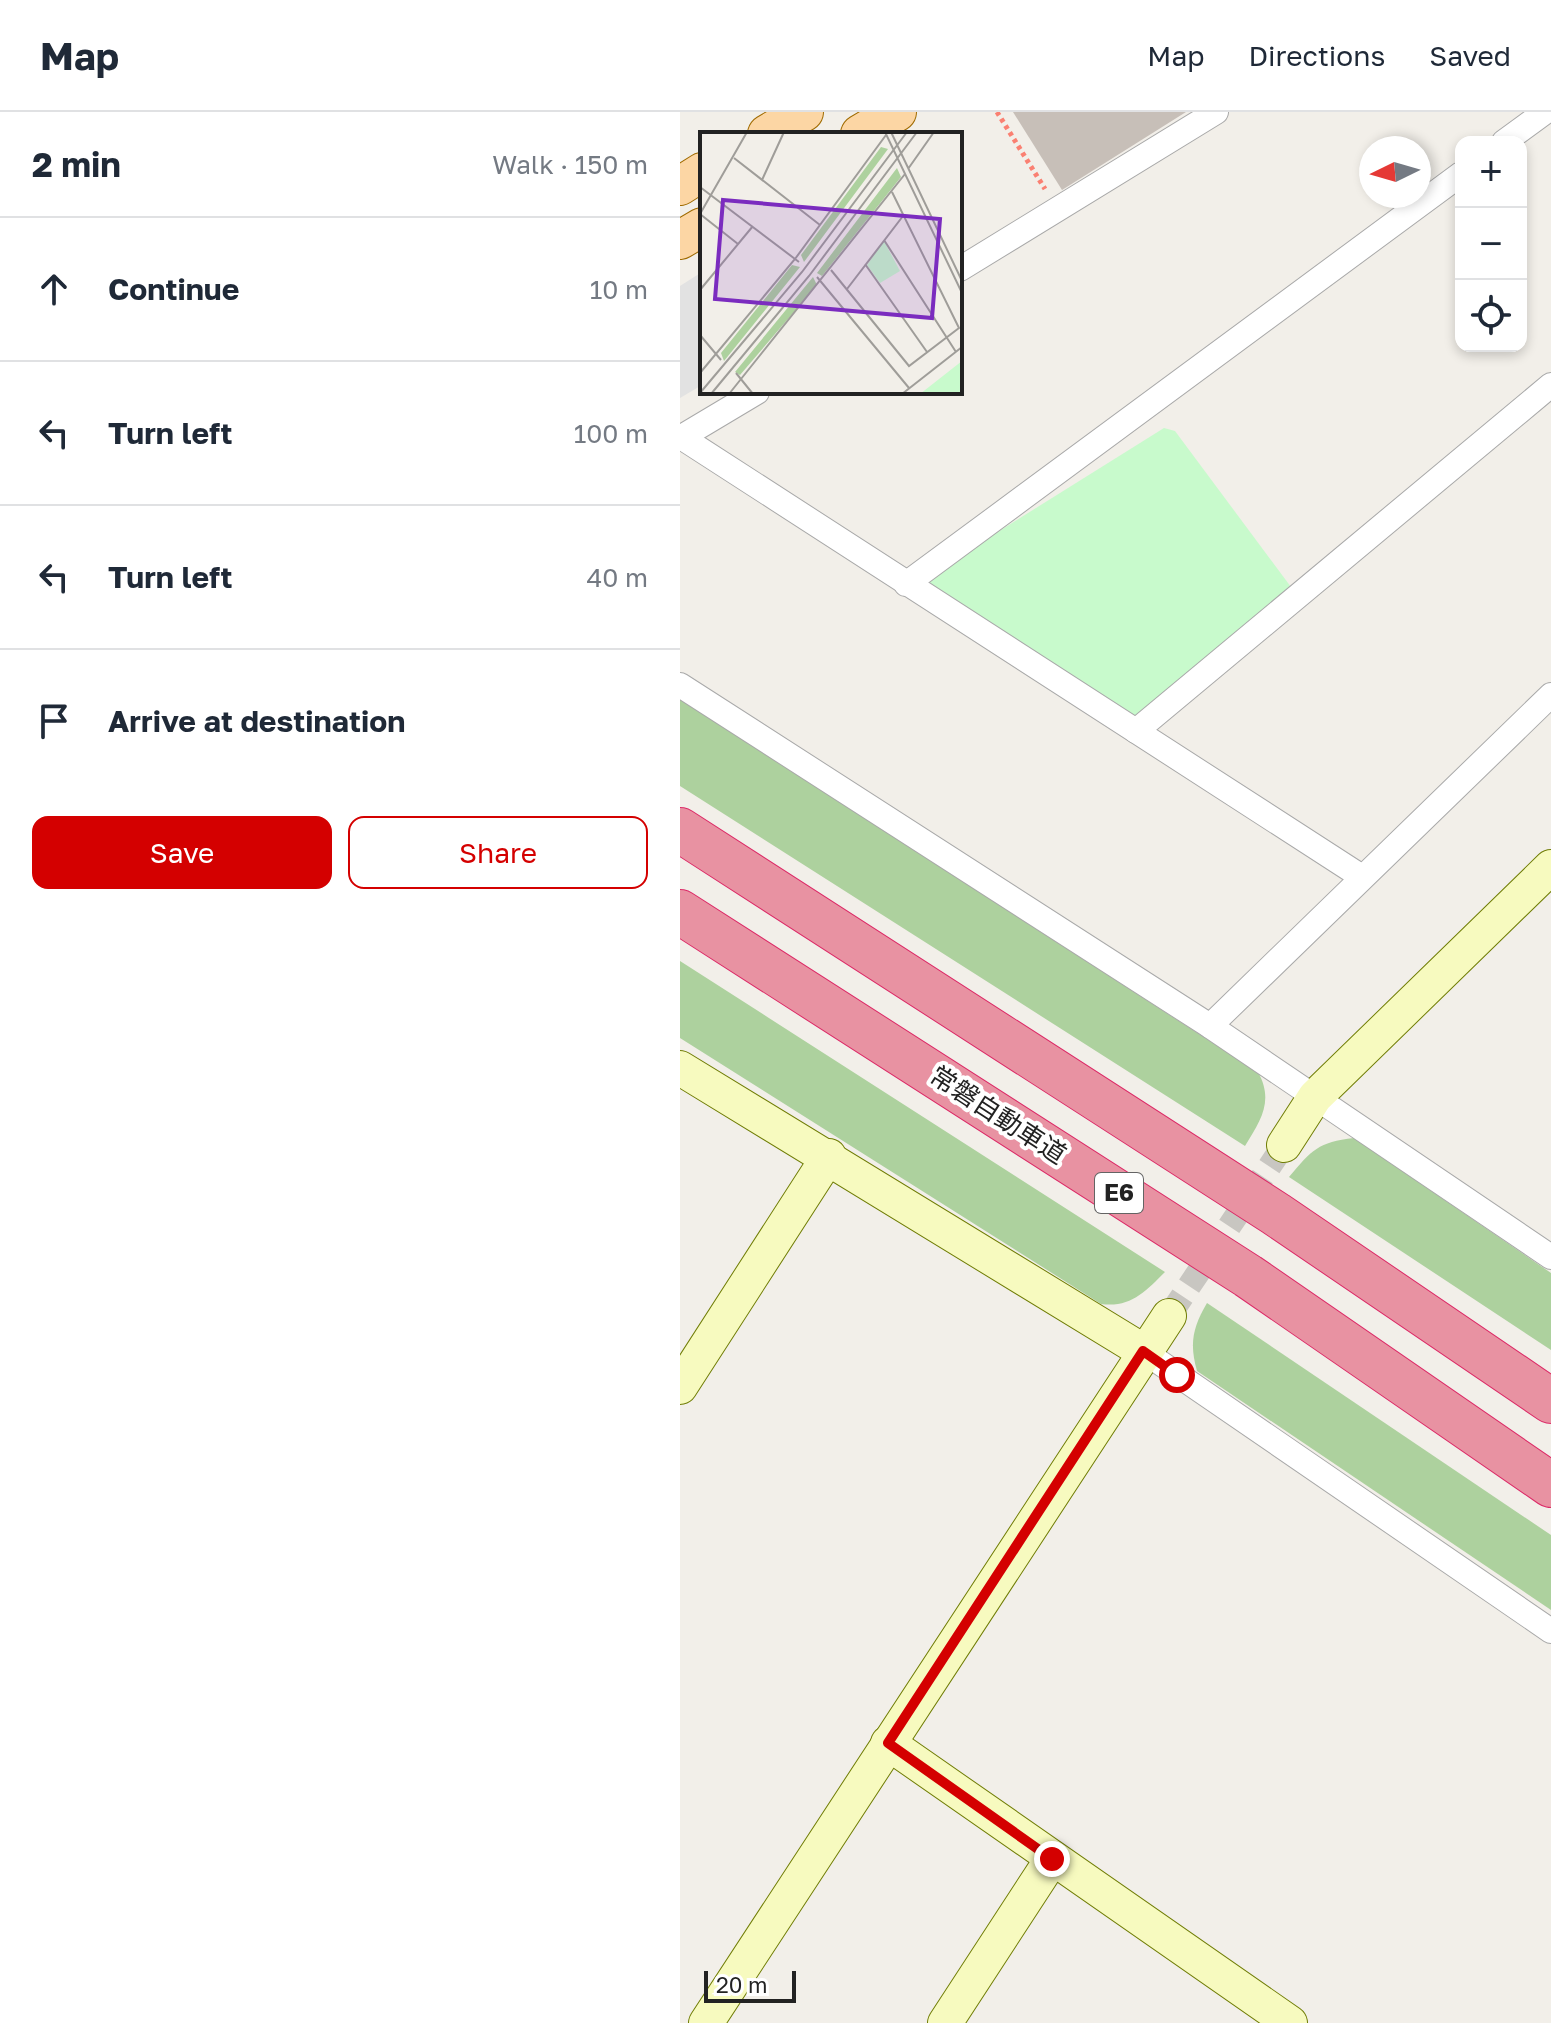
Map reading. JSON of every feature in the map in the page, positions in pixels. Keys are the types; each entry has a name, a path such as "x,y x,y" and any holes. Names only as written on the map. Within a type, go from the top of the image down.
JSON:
{"highway":[{"name":"E6","path":"680,830 1276,1214 1551,1401"},
{"name":"常磐自動車道","path":"680,912 1248,1276 1551,1485"}],"main road":[{"path":"770,132 804,112"},
{"path":"863,132 897,112"},
{"path":"680,186 700,173"},
{"path":"680,240 700,228"}],"street":[{"path":"962,268 1216,112"},
{"path":"1512,136 1545,112"},
{"path":"906,584 1455,178"},
{"path":"1136,731 1551,385"},
{"path":"754,394 681,438 1362,877"},
{"path":"680,685 1210,1026 1551,1257"},
{"path":"1210,1026 1551,695"},
{"path":"1284,1145 1315,1097 1551,867"},
{"path":"680,1068 829,1156 1143,1351 1551,1631"},
{"path":"680,1387 829,1156"},
{"path":"706,2023 1143,1351 1169,1316"},
{"path":"888,1743 1290,2023"},
{"path":"945,2023 1052,1859"}],"path":[{"path":"997,112 1058,210"}],"green space":[{"path":"1164,428 1175,431 1291,587 1136,721 916,583"},
{"path":"680,699 1258,1072 1265,1092 1264,1110 1245,1146 680,786"},
{"path":"680,961 1165,1272 1144,1292 1129,1301 1101,1304 680,1038"},
{"path":"1354,1138 1551,1273 1551,1350 1289,1177 1317,1149 1332,1142"},
{"path":"1207,1303 1551,1535 1551,1610 1197,1371 1194,1336"}],"shaded area":[{"path":"700,273 700,386 680,398 680,286"}],"building":[{"path":"1013,112 1186,112 1062,190"}],"tunnel":[{"path":"1169,1316 1284,1145"}],"route":[{"path":"1052,1859 888,1743 1143,1351 1177,1375"}]}
